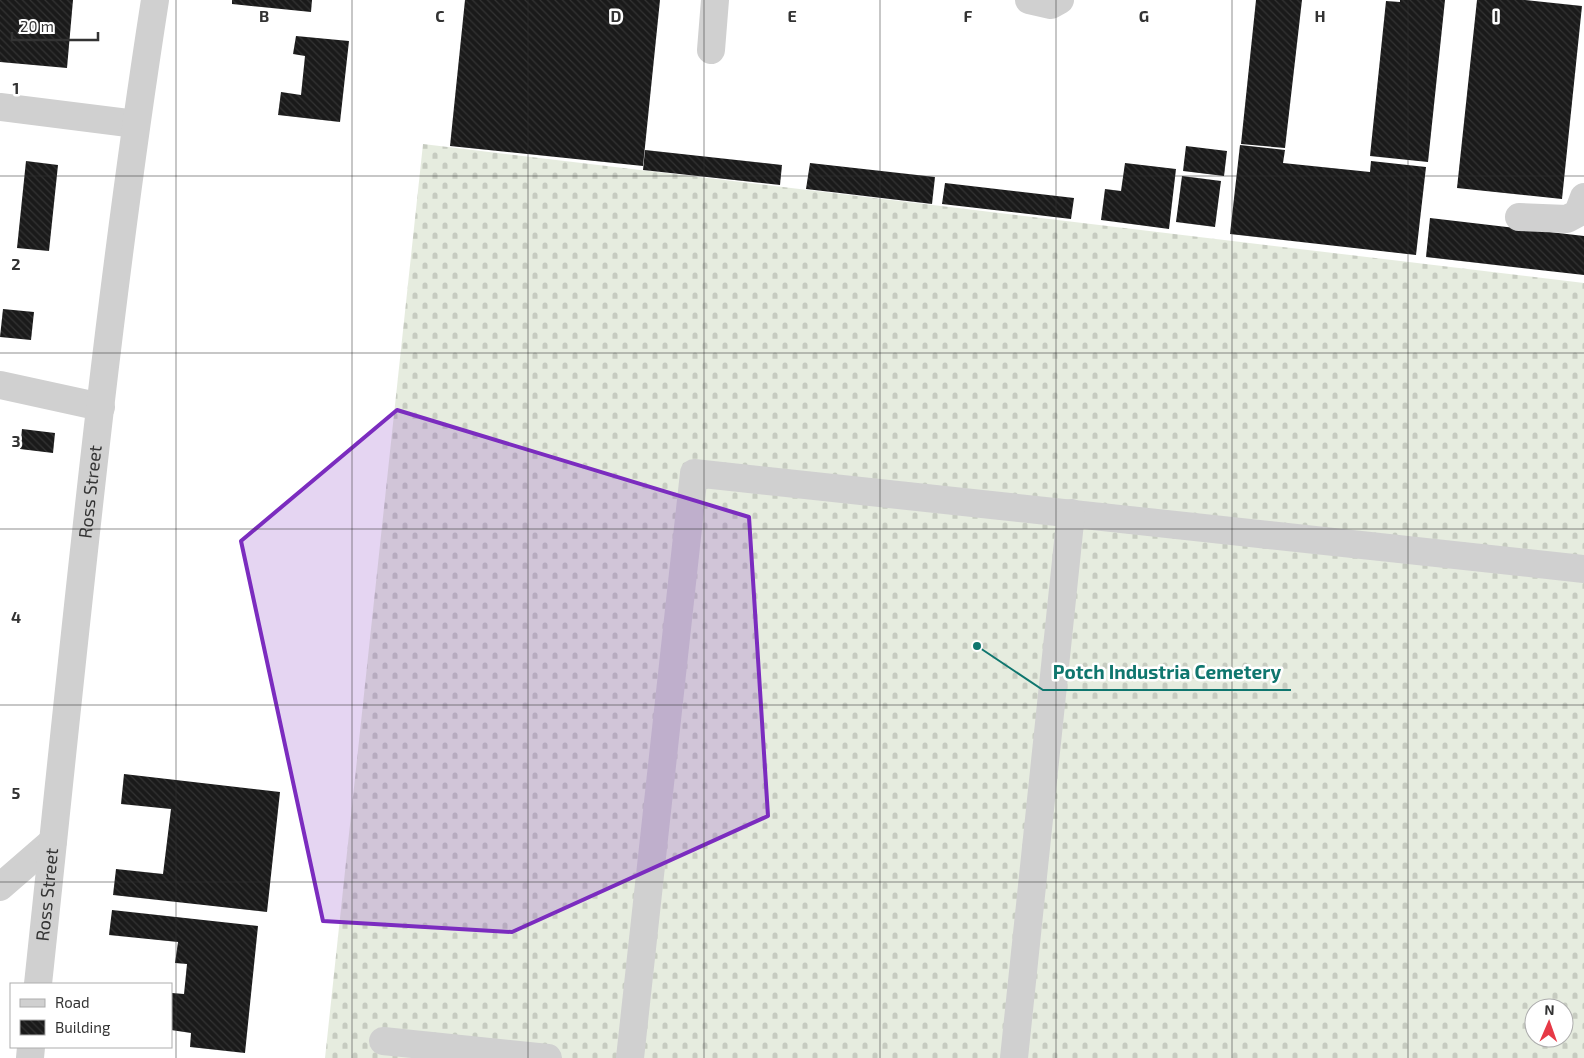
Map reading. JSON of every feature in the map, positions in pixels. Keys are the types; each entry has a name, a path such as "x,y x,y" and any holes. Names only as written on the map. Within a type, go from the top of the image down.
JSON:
{"street":[{"name":"Ross Street","path":"38,983 101,407 136,124 155,0"},
{"path":"711,50 715,0"},
{"path":"1029,0 1051,4 1060,0"},
{"path":"0,107 136,124"},
{"path":"1519,217 1567,219 1578,213 1584,197"},
{"path":"0,385 101,407"},
{"path":"630,1058 694,473 1584,569"},
{"path":"1014,1058 1071,513"},
{"path":"0,888 53,841"},
{"path":"383,1041 548,1058"}],"highlighted area":[{"path":"397,410 749,517 768,816 512,932 323,921 241,541"}],"green space":[{"path":"423,144 1584,283 1584,1058 325,1058"}],"building":[{"path":"0,0 73,0 67,68 0,62"},
{"path":"232,0 312,0 311,12 232,4"},
{"path":"465,0 660,0 643,166 450,146"},
{"path":"1256,0 1302,0 1285,148 1241,144"},
{"path":"1400,0 1445,0 1428,162 1370,156 1386,1 1400,2"},
{"path":"1477,0 1525,0 1582,6 1562,199 1457,188"},
{"path":"296,36 349,41 340,122 278,115 281,92 301,95 305,56 293,54"},
{"path":"1240,145 1285,150 1283,163 1370,172 1371,161 1426,167 1416,255 1230,234"},
{"path":"1186,146 1227,151 1224,176 1183,171"},
{"path":"645,150 782,165 780,185 643,170"},
{"path":"26,161 58,165 49,251 17,248"},
{"path":"810,163 935,177 932,204 806,189"},
{"path":"1125,163 1176,169 1169,229 1101,220 1105,189 1121,191"},
{"path":"1182,176 1221,181 1215,227 1176,222"},
{"path":"945,183 1074,198 1071,219 942,204"},
{"path":"1430,218 1584,236 1584,275 1426,257"},
{"path":"3,309 34,312 31,340 0,337"},
{"path":"22,429 55,433 53,453 20,449"},
{"path":"124,774 280,792 267,912 113,895 116,869 163,874 171,809 121,804"},
{"path":"112,910 258,926 245,1053 190,1047 191,1033 172,1030 172,993 184,994 187,964 175,963 178,942 109,935"}],"place":[{"name":"Potch Industria Cemetery","path":"977,646"}]}
